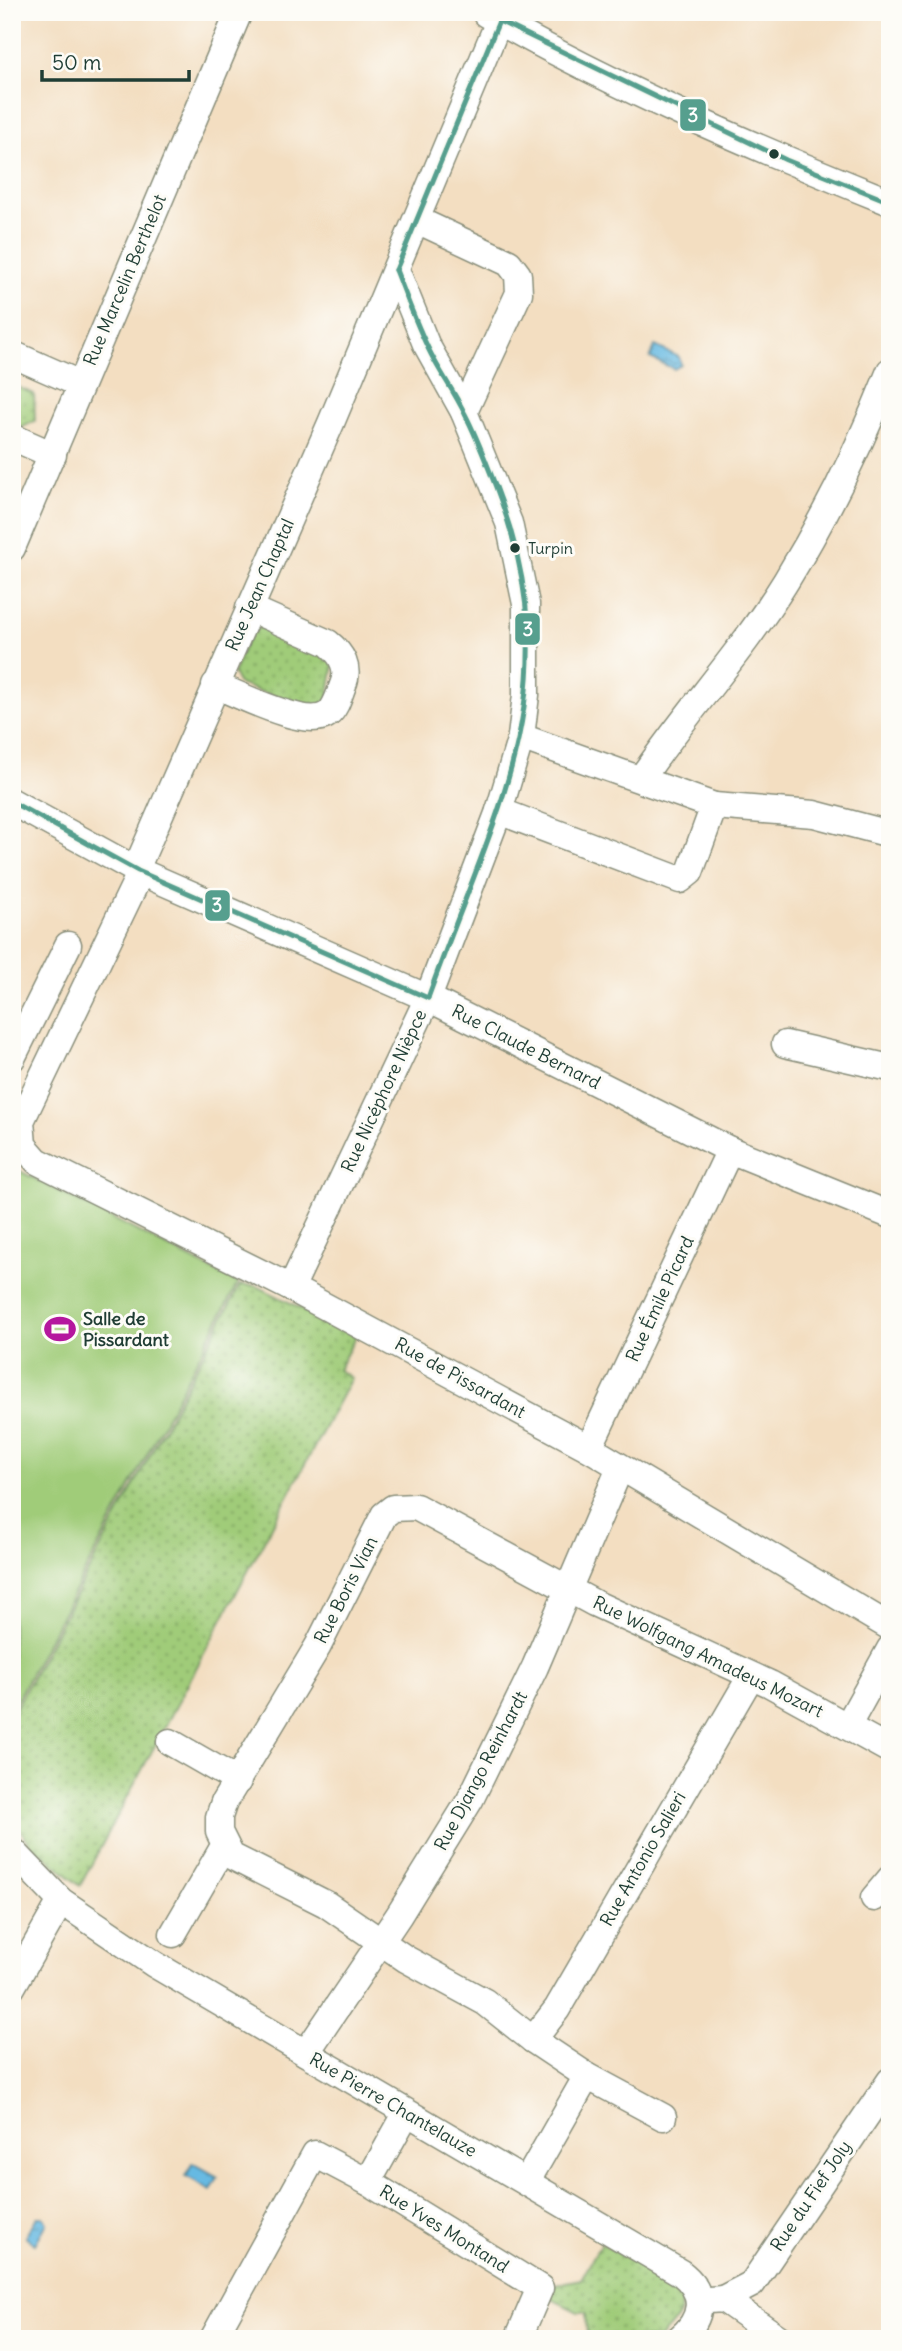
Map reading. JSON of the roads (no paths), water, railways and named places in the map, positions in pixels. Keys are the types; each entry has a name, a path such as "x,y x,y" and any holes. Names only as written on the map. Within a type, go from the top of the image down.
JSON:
{"street":[{"name":"Rue Marcelin Berthelot","path":"12,548 239,12"},
{"path":"491,17 786,160 890,202"},
{"name":"Rue Jean Chaptal","path":"23,1145 19,1107 136,882 138,871 215,685 417,220 491,17"},
{"path":"417,220 509,263 518,275 519,293 464,412"},
{"path":"396,270 426,345 464,412 509,523 526,604 528,667 521,737 641,779 667,792 714,806 814,814 890,834"},
{"path":"12,354 80,384"},
{"path":"641,779 786,582 883,407 890,371"},
{"path":"12,437 53,455"},
{"path":"215,685 304,719 321,718 334,709 346,678 344,662 339,652 328,643 249,608"},
{"name":"Rue Nicéphore Nièpce","path":"291,1288 428,998 499,811 521,737"},
{"name":"Rue Claude Bernard","path":"12,802 138,871 428,998 730,1150 890,1216"},
{"path":"499,811 680,880 690,872 714,806"},
{"path":"12,1058 68,945"},
{"path":"785,1044 890,1068"},
{"name":"Rue de Pissardant","path":"23,1145 37,1161 291,1288 589,1448 890,1627"},
{"name":"Rue Émile Picard","path":"589,1448 730,1150"},
{"name":"Rue Django Reinhardt","path":"306,2053 381,1942 470,1800 536,1668 620,1468"},
{"name":"Rue Boris Vian","path":"224,1846 219,1832 219,1817 318,1646 384,1515 393,1508 416,1507 568,1590"},
{"name":"Rue Wolfgang Amadeus Mozart","path":"568,1590 652,1632 751,1676 848,1725 890,1750"},
{"path":"848,1725 890,1648"},
{"name":"Rue Antonio Salieri","path":"533,2040 557,2009 751,1676"},
{"path":"170,1742 238,1781"},
{"path":"173,1934 224,1846 241,1862 283,1880 326,1904 406,1959 485,2002 533,2040 587,2076 663,2118"},
{"name":"Rue Pierre Chantelauze","path":"12,1850 61,1901 154,1964 681,2273 711,2300 780,2339"},
{"path":"12,1987 61,1901"},
{"path":"527,2182 587,2076"},
{"name":"Rue du Fief Joly","path":"711,2300 752,2284 890,2081"},
{"name":"Rue Yves Montand","path":"406,2114 368,2182 540,2288 518,2339"},
{"path":"213,2339 315,2154 368,2182"},
{"path":"678,2339 693,2325 711,2300"}],"water":[{"path":"655,346 679,357 681,365 674,369 650,358"},
{"path":"193,2163 218,2177 211,2190 186,2176"},
{"path":"37,2217 43,2217 47,2223 35,2244 25,2237"}],"place":[{"name":"Turpin","path":"515,548"},
{"name":"Salle de Pissardant","path":"60,1329"}]}
